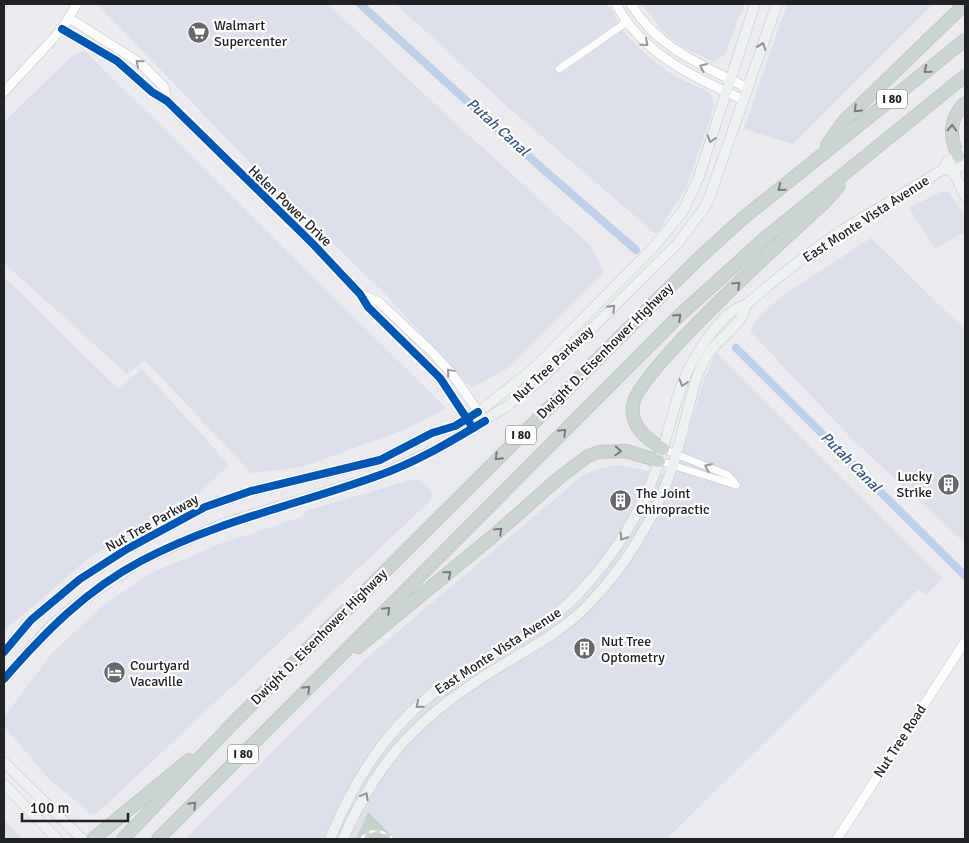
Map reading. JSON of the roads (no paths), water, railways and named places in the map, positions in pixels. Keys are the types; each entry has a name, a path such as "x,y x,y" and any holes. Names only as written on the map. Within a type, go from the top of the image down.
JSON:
{"highway":[{"path":"819,158 844,121 965,4"},
{"name":"Dwight D. Eisenhower Highway","path":"123,839 233,723 663,292 742,219 965,40"},
{"name":"Dwight D. Eisenhower Highway","path":"158,839 681,314 765,238 965,76"},
{"path":"957,164 951,124 954,115 965,103"},
{"path":"661,455 641,432 632,415 634,399 643,383 733,289 825,202 857,164"},
{"path":"328,669 379,632 583,459 599,452 611,450 661,455"},
{"path":"93,839 233,723"}],"main road":[{"name":"Nut Tree Parkway","path":"4,652 32,620 80,579 127,549 205,507 251,492 380,460 432,433 455,426 467,419 533,369 653,248 672,227 690,198 698,179 755,4"},
{"name":"Nut Tree Parkway","path":"4,679 48,629 74,606 141,561 222,524 378,476 445,445 485,421 538,382 678,243 707,204 777,4"},
{"path":"957,164 965,196"},
{"name":"East Monte Vista Avenue","path":"330,839 358,779 397,727 412,711 457,676 552,619 582,589 627,531 650,486 685,377 694,358 704,343 735,309 744,307 786,270 818,248 957,164"},
{"name":"East Monte Vista Avenue","path":"344,839 364,797 391,756 435,711 478,680 548,638 586,607 626,558 659,500 676,454 703,363 713,347 744,315 744,307"},
{"path":"548,638 548,630 579,602 582,589"},
{"path":"478,680 483,670 531,642 535,638 535,630"},
{"path":"4,762 82,839"},
{"path":"4,784 57,838"}],"street":[{"path":"4,92 62,29 77,4"},
{"path":"616,4 637,35 666,59 725,92 744,100"},
{"path":"631,4 651,30 669,47 691,61 747,88"},
{"name":"Helen Power Drive","path":"68,18 113,44 140,63 164,86 167,101"},
{"path":"559,69 627,22"},
{"name":"Helen Power Drive","path":"62,29 117,62 152,92 167,101 360,294 368,308 440,378 473,428"},
{"name":"Helen Power Drive","path":"360,294 379,302 432,352 452,374 485,421"},
{"path":"676,454 728,474 736,486 672,466 661,455 676,454"},
{"name":"Nut Tree Road","path":"837,839 964,643"}],"waterway":[{"name":"Putah Canal","path":"360,4 512,142 636,250"},
{"name":"Putah Canal","path":"736,348 965,576"}],"railway":[{"path":"361,839 373,831 381,832 393,839"}],"place":[{"name":"Walmart Supercenter","path":"198,33"},
{"name":"Lucky Strike","path":"948,484"},
{"name":"The Joint Chiropractic","path":"620,501"},
{"name":"Nut Tree Optometry","path":"585,649"},
{"name":"Courtyard Vacaville","path":"114,673"}]}
